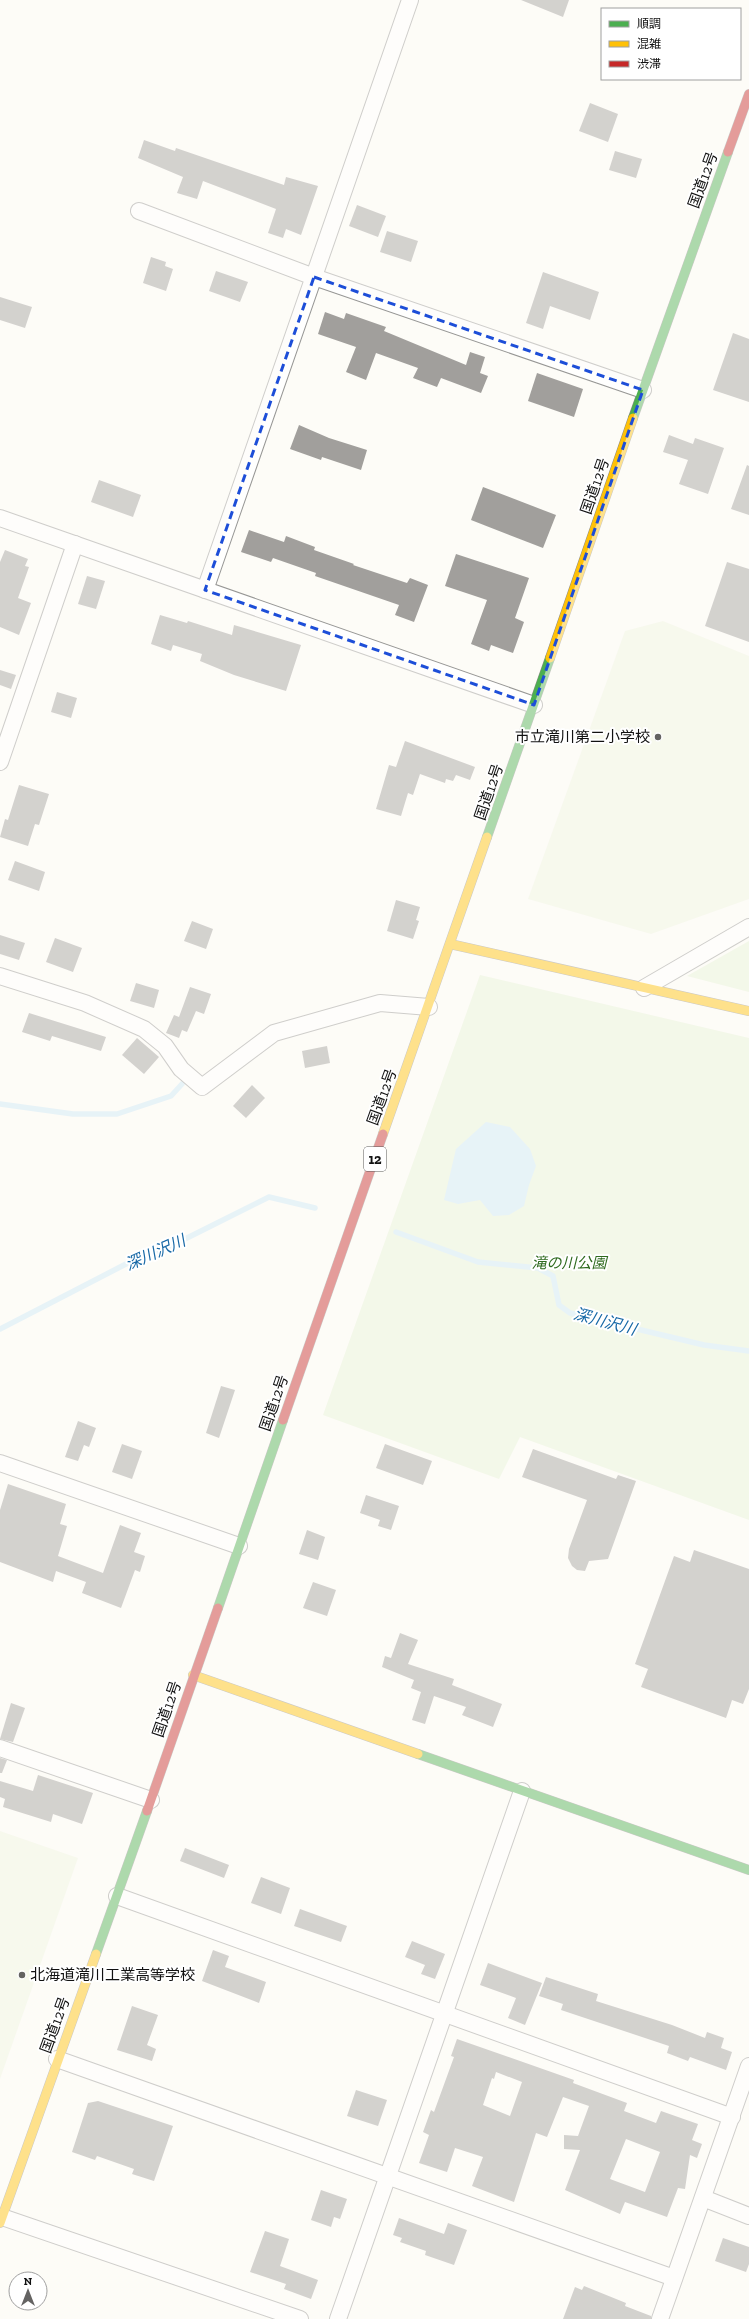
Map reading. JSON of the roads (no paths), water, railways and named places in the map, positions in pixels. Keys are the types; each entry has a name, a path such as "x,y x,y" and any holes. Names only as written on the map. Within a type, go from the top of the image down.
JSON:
{"main road":[{"name":"国道12号","path":"1,2220 57,2059 151,1800 193,1675 429,1007 643,390 749,94"},
{"path":"450,944 749,1011"},
{"path":"193,1675 749,1870"}],"street":[{"path":"205,590 410,0"},
{"path":"139,211 314,277 643,390"},
{"path":"0,518 534,705"},
{"path":"0,762 75,544"},
{"path":"644,988 749,927"},
{"path":"0,976 85,1003 144,1029 165,1046 181,1069 202,1087 274,1033 380,1004 429,1007"},
{"path":"0,1463 239,1546"},
{"path":"0,1748 151,1800"},
{"path":"338,2319 387,2176 446,2015 522,1791"},
{"path":"117,1896 732,2117"},
{"path":"57,2059 674,2278"},
{"path":"660,2319 749,2066"},
{"path":"703,2198 749,2216"},
{"path":"1,2220 300,2319"}],"water":[{"path":"486,1122 510,1127 530,1149 536,1166 529,1185 524,1206 509,1215 493,1216 480,1200 458,1204 444,1200 456,1149"}],"waterway":[{"path":"0,1104 73,1114 117,1114 171,1096 182,1084"},
{"name":"深川沢川","path":"0,1329 126,1264 179,1242 269,1197 315,1208"},
{"name":"深川沢川","path":"396,1232 478,1262 538,1268 553,1276 559,1305 570,1313 704,1345 749,1351"}],"place":[{"name":"市立滝川第二小学校","path":"658,737"},
{"name":"北海道滝川工業高等学校","path":"22,1975"}],"park label":[{"name":"滝の川公園","path":"569,1263"}]}
